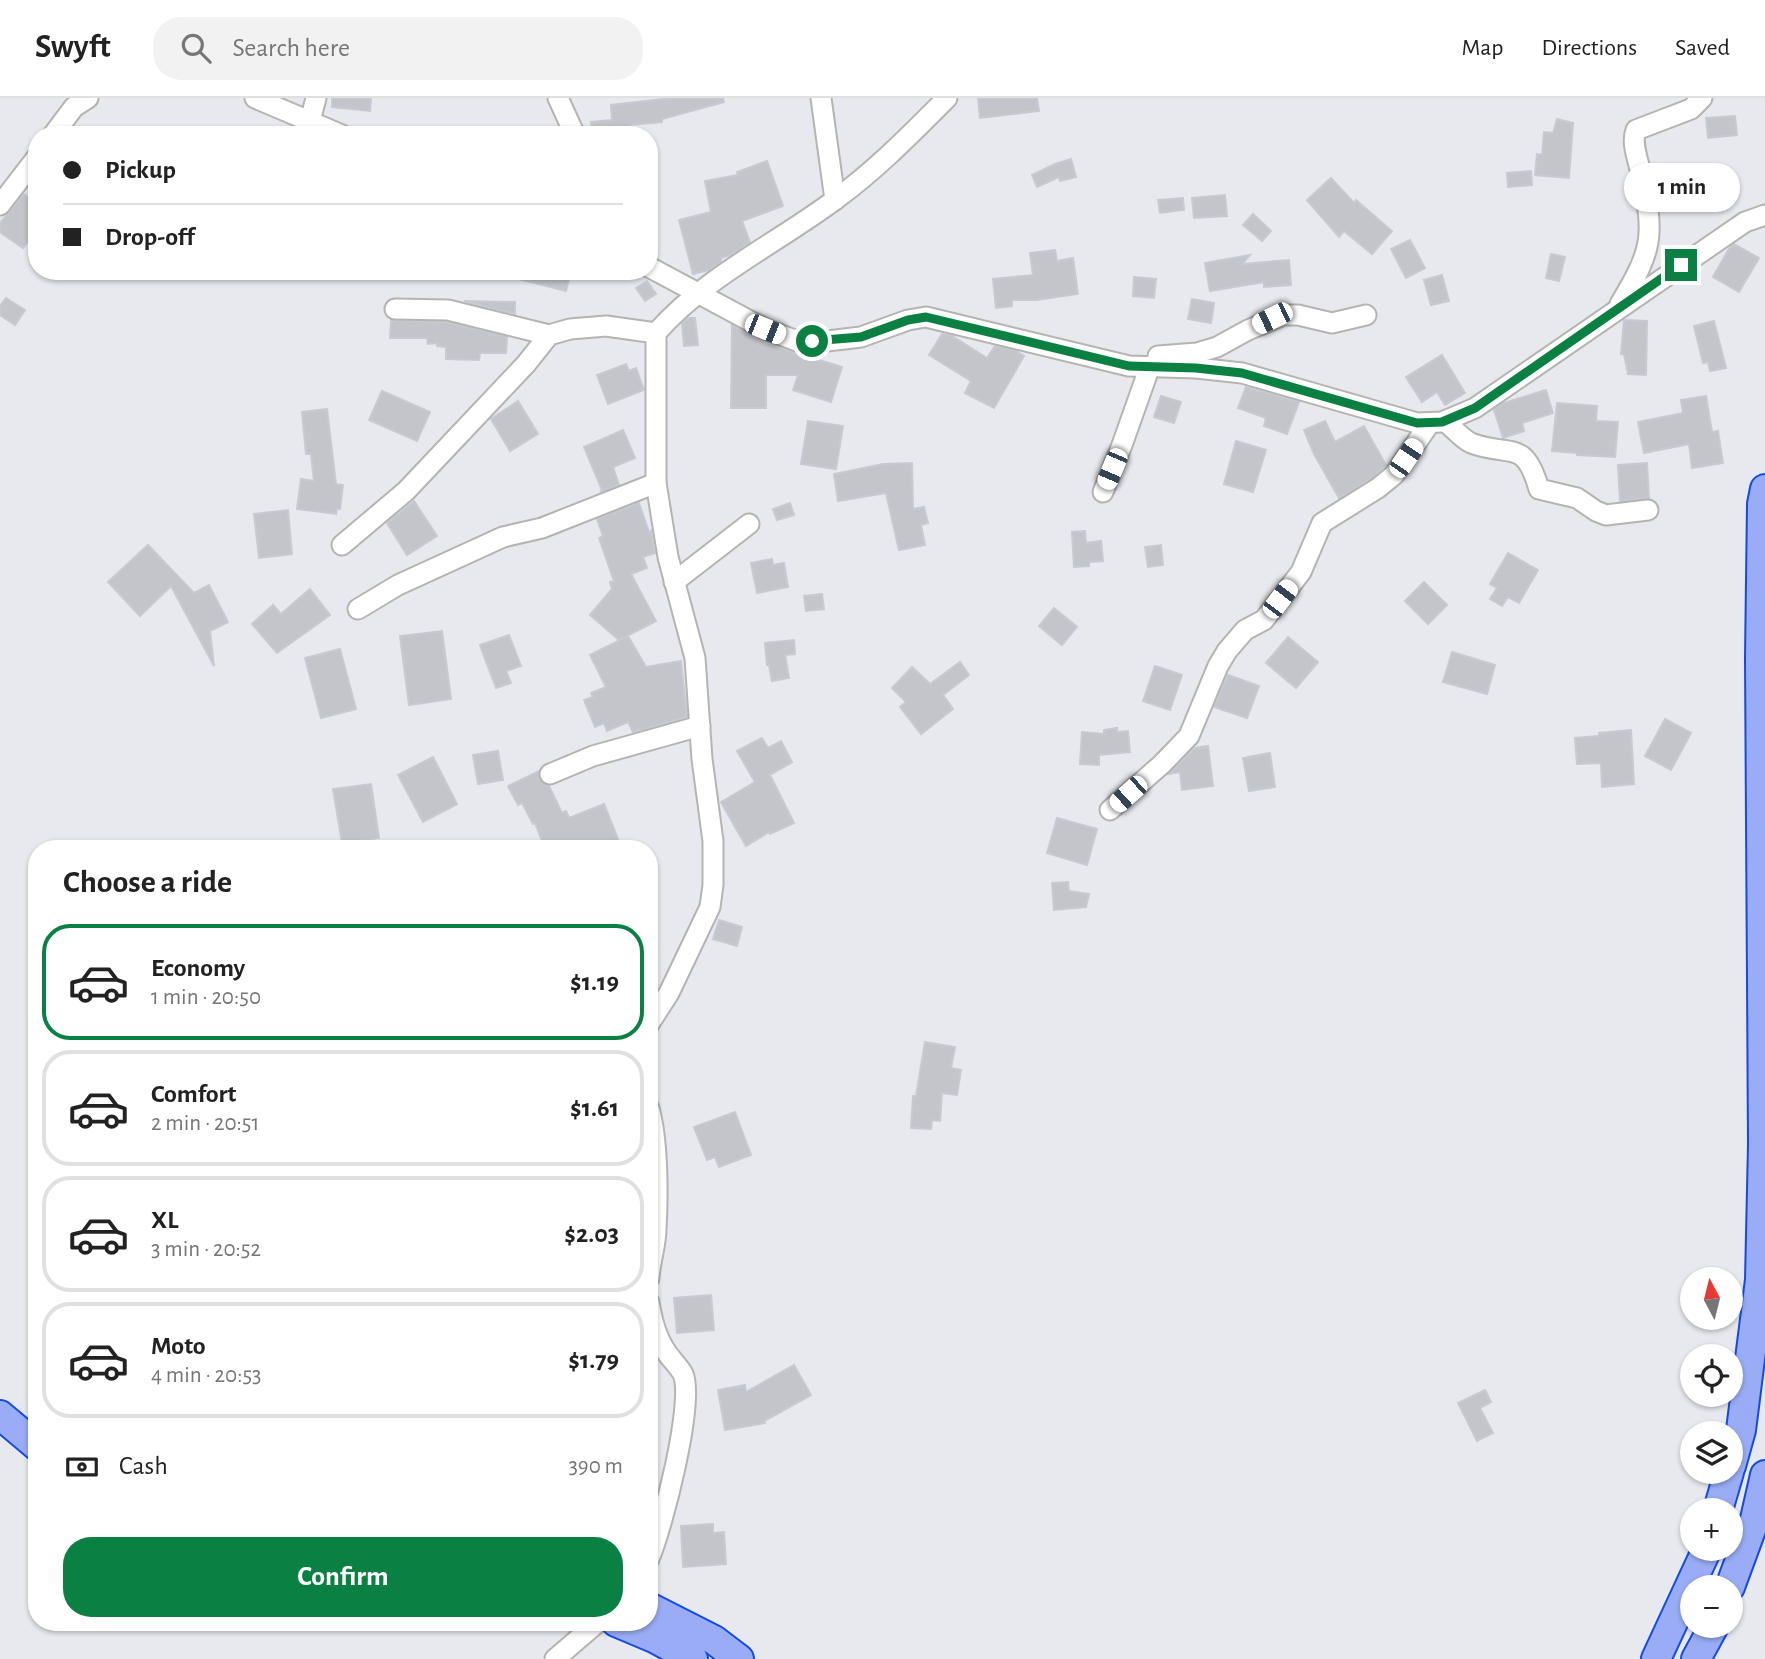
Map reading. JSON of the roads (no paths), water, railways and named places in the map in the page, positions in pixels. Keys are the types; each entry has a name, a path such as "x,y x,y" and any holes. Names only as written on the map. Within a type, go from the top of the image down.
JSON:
{"highway":[{"path":"1742,1421 1760,1280 1763,1144 1760,645 1762,504 1765,489"},
{"path":"0,1415 28,1438"},
{"path":"0,1438 28,1460"},
{"path":"1734,1575 1755,1519 1765,1475"},
{"path":"1656,1659 1701,1561"},
{"path":"658,1612 714,1640 739,1659"},
{"path":"637,1631 694,1659"},
{"path":"1696,1659 1707,1638"}],"street":[{"path":"255,98 321,126"},
{"path":"310,121 316,98"},
{"path":"558,98 571,126"},
{"path":"821,98 835,200"},
{"path":"658,1010 669,993 710,907 713,841 695,658 668,557 656,484 656,333 696,293 835,200 883,162 947,98"},
{"path":"1618,309 1647,254 1650,230 1649,208 1634,135 1636,130 1691,109 1702,98"},
{"path":"60,126 79,101"},
{"path":"0,205 28,168"},
{"path":"658,272 765,329 797,341 861,337 908,320 926,317 1129,366 1242,373 1417,423 1438,422 1475,408 1745,222 1765,215"},
{"path":"395,309 448,310 549,335 570,329 606,326 656,333"},
{"path":"1129,366 1153,356 1197,353 1217,347 1283,315 1298,315 1332,323 1366,315"},
{"path":"342,545 425,472 526,364 549,335"},
{"path":"1103,492 1150,366"},
{"path":"1438,422 1469,442 1516,452 1527,459 1533,468 1539,489 1577,498 1606,515 1648,510"},
{"path":"1110,810 1189,736 1227,651 1245,630 1264,620 1301,572 1322,523 1394,475 1438,422"},
{"path":"358,608 398,585 503,537 542,528 656,484"},
{"path":"674,582 749,524"},
{"path":"550,774 593,756 700,726"},
{"path":"658,1335 665,1350 684,1375 686,1392 683,1435 658,1526"},
{"path":"555,1659 588,1631"}]}
